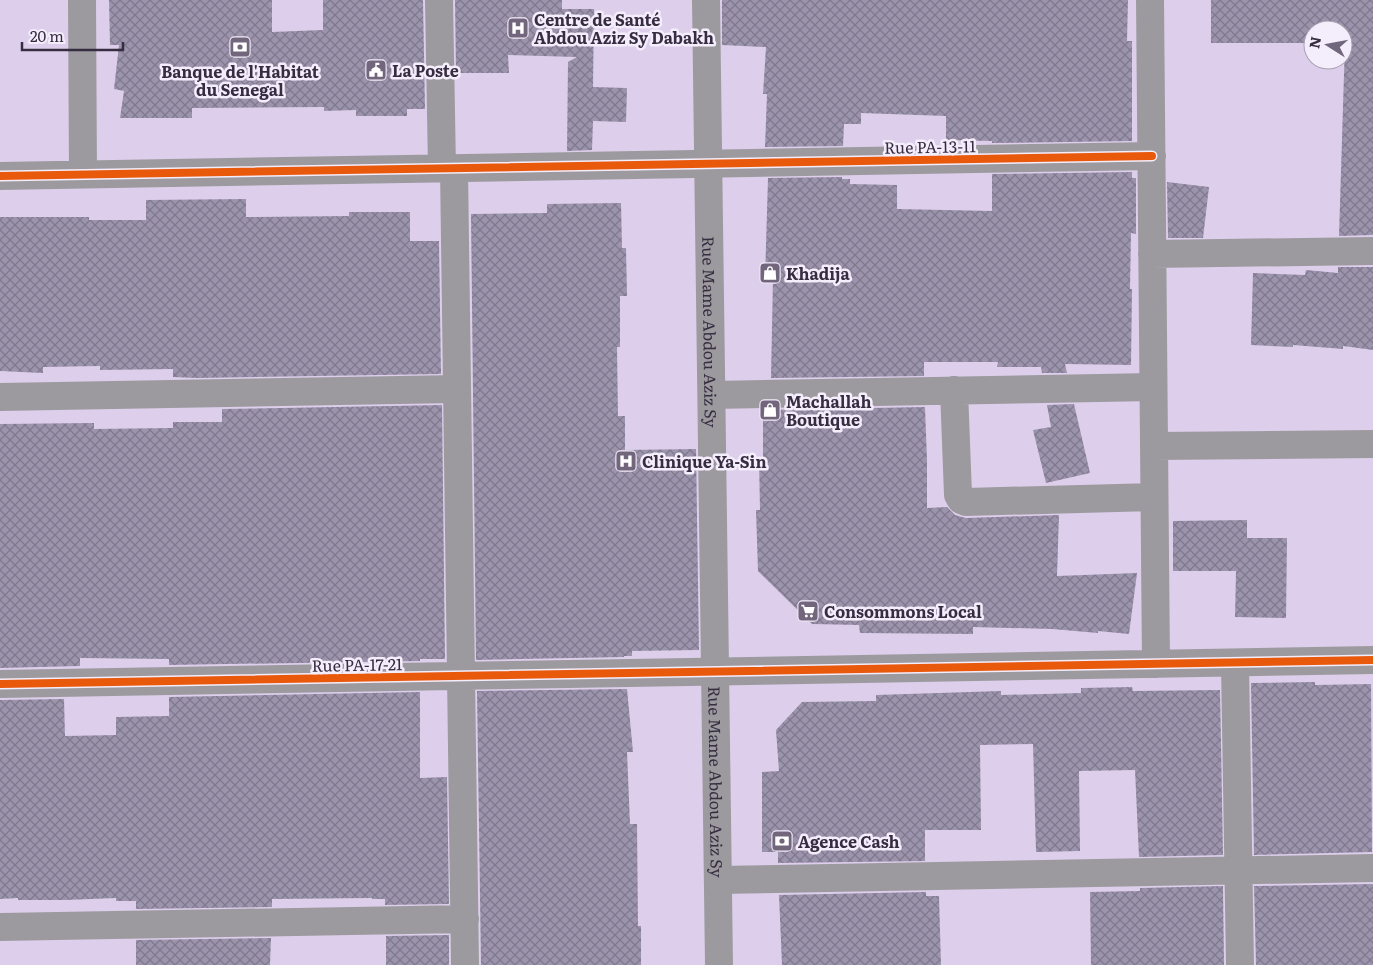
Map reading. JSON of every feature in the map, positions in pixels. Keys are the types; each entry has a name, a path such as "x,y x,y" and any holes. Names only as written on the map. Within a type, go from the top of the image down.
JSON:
{"street":[{"path":"82,0 83,174"},
{"path":"439,0 457,389 465,965"},
{"name":"Rue Mame Abdou Aziz Sy","path":"706,0 719,965"},
{"path":"1150,0 1156,664"},
{"name":"Rue PA-13-11","path":"0,176 1152,156"},
{"path":"1152,254 1373,251"},
{"path":"712,395 1154,387"},
{"path":"0,397 457,389"},
{"path":"954,390 958,494 961,500 966,502 1154,497"},
{"path":"1154,446 1373,444"},
{"name":"Rue PA-17-21","path":"0,684 1373,660"},
{"path":"1235,663 1240,965"},
{"path":"718,880 1373,868"},
{"path":"0,927 465,919"}],"building":[{"path":"109,0 272,0 272,32 323,30 323,0 423,0 425,109 407,109 407,116 356,116 356,110 324,111 324,107 192,108 192,118 120,118 124,91 114,89 119,45 110,45"},
{"name":"Centre de Santé Abdou Aziz Sy Dabakh","path":"455,0 562,0 562,9 594,9 593,87 627,88 626,122 593,121 592,150 567,151 568,62 577,57 508,55 509,73 456,73"},
{"path":"722,0 1128,0 1127,41 1132,41 1132,141 992,143 992,141 946,140 946,116 861,113 861,124 844,124 843,146 765,147 767,94 763,94 766,47 722,45"},
{"path":"1211,0 1373,0 1373,235 1339,236 1344,70 1353,70 1353,20 1303,20 1303,43 1211,43"},
{"path":"1132,172 1132,178 1136,178 1136,234 1131,233 1131,365 1065,364 1067,373 1042,373 1041,367 997,367 998,362 924,362 924,376 771,378 773,278 765,278 768,178 842,177 842,179 850,179 850,184 897,185 897,209 992,211 992,174"},
{"path":"1167,182 1209,187 1203,238 1168,238"},
{"path":"246,199 246,217 349,216 349,212 410,212 410,241 439,241 441,374 197,378 173,377 173,369 100,370 100,366 43,367 43,373 0,371 0,217 89,217 89,220 146,220 146,200"},
{"path":"621,203 622,248 626,248 627,296 620,296 620,347 617,347 618,416 625,416 625,450 696,449 699,650 632,651 632,656 624,657 476,660 471,214 547,213 547,204"},
{"path":"1338,267 1373,267 1373,350 1343,346 1343,349 1293,345 1293,347 1251,345 1253,273 1305,275 1306,270 1338,273"},
{"path":"1074,404 1090,473 1046,483 1033,430 1051,427 1047,405"},
{"path":"442,405 445,659 169,665 169,659 80,658 80,666 0,668 0,424 94,423 94,429 173,428 173,422 222,422 222,409"},
{"path":"925,407 927,508 947,507 955,515 966,518 1059,515 1057,576 1137,573 1129,634 1098,631 1098,633 1052,629 973,627 973,634 860,633 859,625 812,624 758,571 756,510 760,510 759,460 763,460 763,410"},
{"path":"1247,520 1247,538 1287,538 1286,618 1235,617 1236,571 1173,571 1173,521"},
{"path":"1315,682 1315,685 1371,684 1372,852 1254,855 1251,683"},
{"path":"1132,687 1133,691 1220,690 1223,855 1139,857 1135,770 1079,771 1080,851 1036,852 1033,744 980,745 981,830 925,830 925,861 778,863 778,852 762,852 762,772 779,771 776,730 802,702 876,701 876,695 1001,691 1001,695 1081,693 1081,688"},
{"path":"627,689 633,752 627,752 630,824 637,824 638,926 641,926 641,965 481,965 477,691"},
{"path":"420,692 420,778 447,777 449,904 385,905 385,899 372,898 272,899 272,907 136,909 136,901 116,901 116,898 66,900 0,899 0,700 64,699 65,736 116,735 116,717 169,716 169,697"},
{"path":"1373,884 1373,965 1256,965 1254,886"},
{"path":"1223,886 1224,965 1091,965 1090,892 1140,891 1140,888"},
{"path":"926,892 926,896 939,896 941,965 782,965 779,895"},
{"path":"449,935 449,965 386,965 386,936"},
{"path":"271,938 270,965 136,965 136,940"}],"cycle path":[{"path":"0,176 1152,156"},
{"path":"0,684 1373,660"}],"place":[{"name":"Centre de Santé Abdou Aziz Sy Dabakh","path":"518,28"},
{"name":"Banque de l'Habitat du Senegal","path":"240,47"},
{"name":"La Poste","path":"376,70"},
{"name":"Khadija","path":"770,273"},
{"name":"Machallah Boutique","path":"770,410"},
{"name":"Clinique Ya-Sin","path":"626,461"},
{"name":"Consommons Local","path":"808,611"},
{"name":"Agence Cash","path":"782,841"}]}
